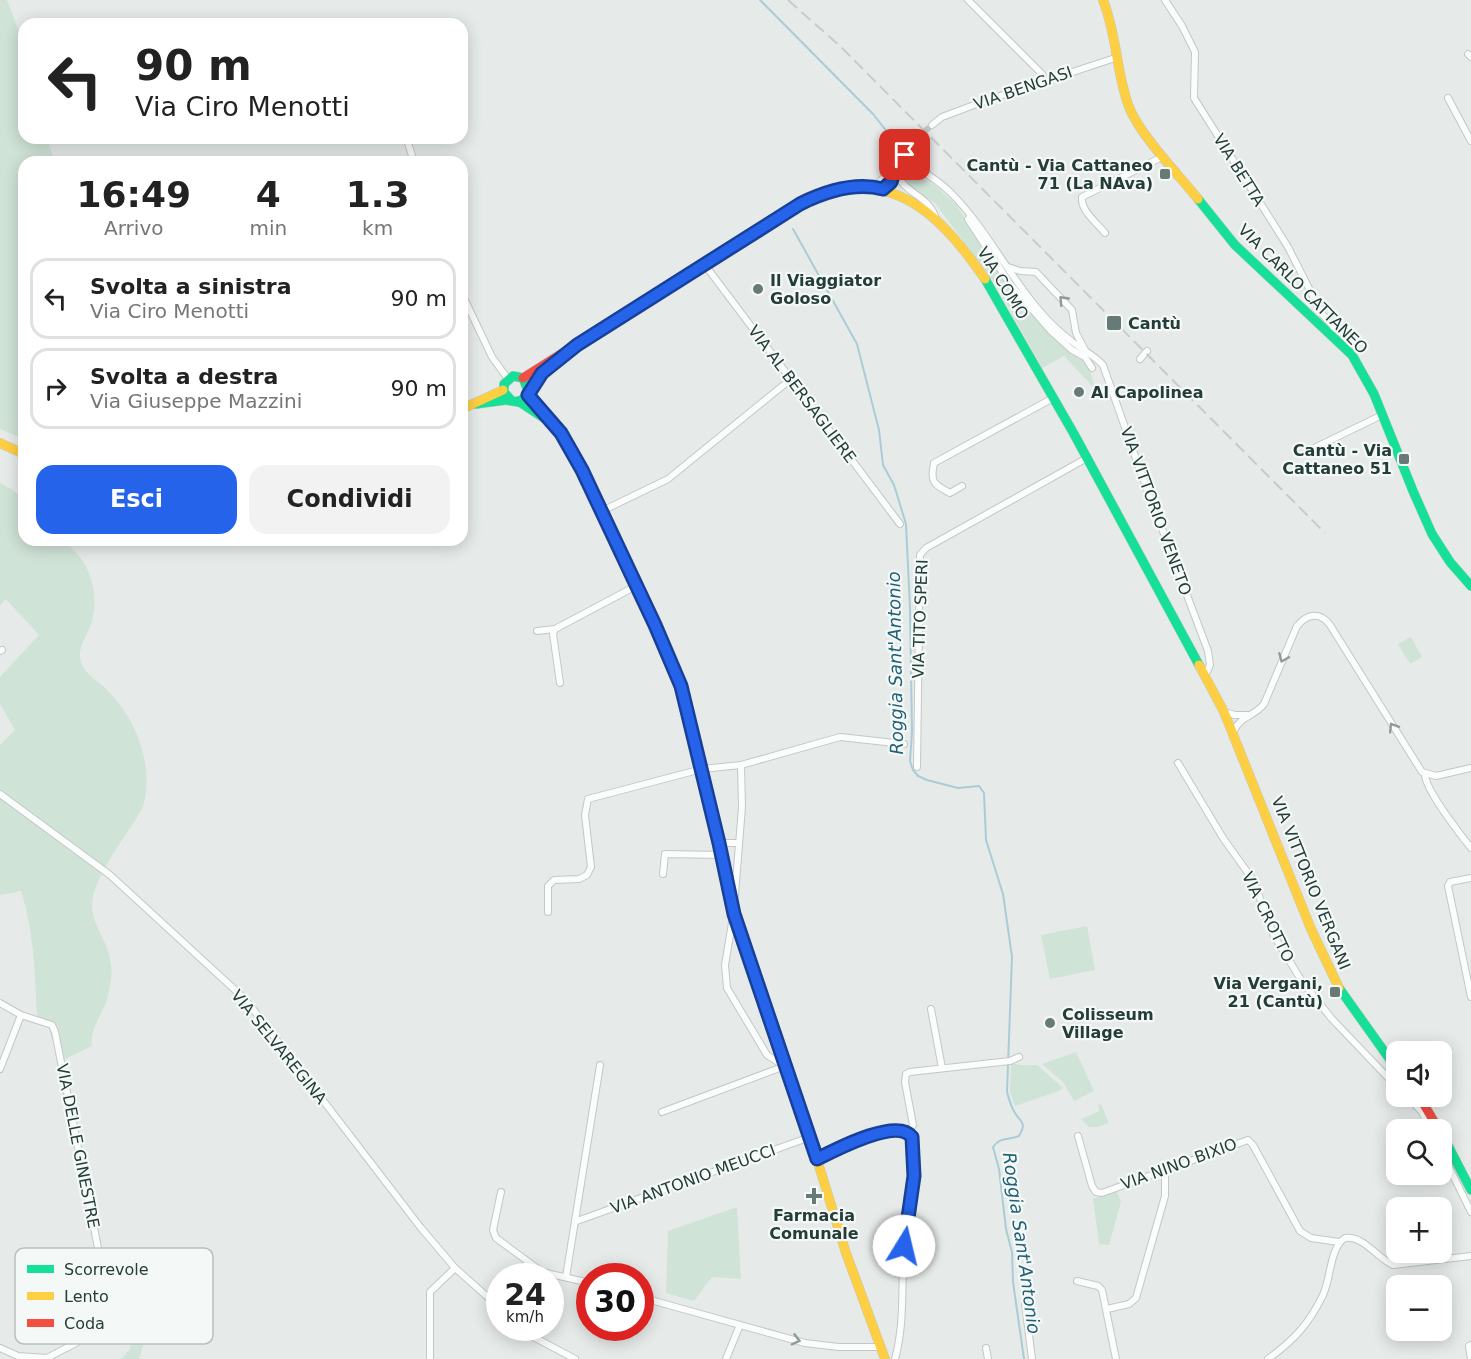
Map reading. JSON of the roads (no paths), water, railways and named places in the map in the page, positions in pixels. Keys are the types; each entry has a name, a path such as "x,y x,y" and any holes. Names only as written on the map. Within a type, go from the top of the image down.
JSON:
{"street":[{"path":"968,0 1042,74 1045,80"},
{"name":"VIA CARLO CATTANEO","path":"1103,0 1115,29 1122,89 1128,108 1137,123 1162,157 1235,245 1348,350 1363,371 1434,536 1449,560 1471,586"},
{"name":"VIA BETTA","path":"1165,0 1195,52 1194,98 1288,247 1322,314 1334,327 1331,333"},
{"name":"VIA BENGASI","path":"932,125 942,117 954,112 1118,57"},
{"path":"1448,98 1471,141"},
{"path":"878,188 891,182 899,162 918,137"},
{"path":"1105,233 1083,206 1082,197 1162,157"},
{"path":"899,162 902,183 928,203 935,216"},
{"path":"899,162 926,177 951,197 1010,284 1051,331 1072,350 1085,357 1092,368"},
{"name":"VIA VITTORIO VENETO","path":"899,162 938,181 950,191 1037,308 1055,328 1103,365 1208,651 1210,665 1205,676"},
{"name":"VIA COMO","path":"523,378 811,198 833,190 878,188 912,200 935,216 968,255 994,292 1087,458 1234,731"},
{"name":"VIA AL BERSAGLIERE","path":"705,265 900,524"},
{"name":"VIA VITTORIO VENETO","path":"1007,267 1036,272 1072,309 1076,333 1086,351"},
{"path":"468,307 492,357 508,379"},
{"name":"VIA COMO","path":"528,393 542,373 577,345"},
{"path":"1140,359 1147,351"},
{"path":"468,407 503,390 508,379 513,376 523,378 528,384 528,393 572,450 681,686 734,914 810,1137 846,1253 885,1359"},
{"path":"602,511 668,479 791,379"},
{"path":"503,390 505,396 554,424"},
{"path":"476,404 514,401 528,393"},
{"path":"962,486 950,493 936,486 931,476 934,463 1053,398"},
{"path":"1306,452 1382,415"},
{"path":"0,443 18,451"},
{"name":"VIA TITO SPERI","path":"917,767 920,555 926,548 1087,458"},
{"path":"537,631 555,629 636,586"},
{"path":"1234,731 1238,723 1264,704 1297,626 1312,615 1323,617 1419,770 1425,775 1428,785 1457,831 1471,848"},
{"path":"555,629 553,634 560,683"},
{"path":"1224,711 1235,715 1251,715"},
{"name":"VIA VITTORIO VERGANI","path":"1234,731 1306,919 1330,971 1351,1009 1386,1055"},
{"path":"548,912 548,886 554,880 579,879 587,875 591,867 585,815 588,799 702,769 741,765 840,737 904,744"},
{"name":"VIA CROTTO","path":"1178,763 1223,838 1253,880 1274,936 1303,983 1332,1019 1386,1076"},
{"path":"741,765 742,807 734,914 725,965 727,988 767,1054 785,1066"},
{"path":"1425,775 1436,776 1471,768"},
{"name":"VIA SELVAREGINA","path":"0,794 110,875 246,1000 352,1141 455,1268 486,1296"},
{"path":"719,843 739,843"},
{"path":"663,874 665,854 722,855"},
{"path":"1471,878 1450,882 1448,886 1471,994"},
{"name":"VIA DELLE GINESTRE","path":"0,1003 21,1015 52,1025 55,1032 99,1248"},
{"path":"931,1009 942,1068"},
{"path":"0,1069 21,1015"},
{"path":"908,1132 913,1125 904,1082 906,1074 1007,1061 1018,1057"},
{"path":"566,1277 577,1221 600,1065"},
{"path":"662,1112 785,1066"},
{"path":"817,1159 875,1134 902,1130 908,1132 912,1137 914,1176 904,1246 902,1330 895,1359"},
{"name":"VIA NINO BIXIO","path":"1078,1136 1090,1181 1096,1192 1102,1193 1248,1140 1253,1145 1300,1231 1311,1238 1339,1242"},
{"name":"VIA ANTONIO MEUCCI","path":"577,1221 810,1137"},
{"path":"1452,1153 1471,1190"},
{"path":"1107,1309 1129,1305 1136,1298 1165,1196 1165,1169"},
{"path":"1452,1173 1471,1212"},
{"path":"501,1192 493,1230 496,1238 542,1272 576,1280"},
{"path":"1268,1359 1296,1337 1318,1303 1328,1284 1334,1253 1339,1242 1345,1238 1353,1237 1394,1265 1471,1256"},
{"path":"430,1359 430,1292 455,1268"},
{"path":"1077,1281 1098,1286 1102,1290 1116,1359"},
{"path":"654,1301 805,1343 839,1347 881,1347"},
{"path":"1025,1303 1032,1359"},
{"path":"726,1359 740,1325"},
{"path":"541,1341 575,1359"},
{"name":"VIA DELLE GINESTRE","path":"0,1348 18,1356 47,1359 74,1344"},
{"path":"1471,1345 1469,1346 1471,1359"},
{"path":"986,1348 988,1359"}],"waterway":[{"name":"Roggia Sant'Antonio","path":"760,0 873,114 895,142"},
{"name":"Roggia Sant'Antonio","path":"793,229 857,344 879,430 883,465 894,485 906,524 910,608 912,732 910,761 913,770 918,776 927,780 958,788 979,786 984,793 986,840 1003,894 1012,957 1007,1092 1012,1108 1023,1128 1019,1136 1001,1140 993,1147 999,1169 1006,1229 1012,1252 1013,1282 1024,1359"}],"tunnel":[{"path":"918,137 932,125"}],"railway":[{"path":"788,0 841,47 1325,533"}],"place":[{"name":"Cantù - Via Cattaneo 71 (La NAva)","path":"1165,174"},
{"name":"Il Viaggiator Goloso","path":"758,289"},
{"name":"Cantù","path":"1114,323"},
{"name":"Al Capolinea","path":"1079,392"},
{"name":"Cantù - Via Cattaneo 51","path":"1404,459"},
{"name":"Via Vergani, 21 (Cantù)","path":"1335,992"},
{"name":"Colisseum Village","path":"1050,1023"},
{"name":"Farmacia Comunale","path":"814,1196"}]}
